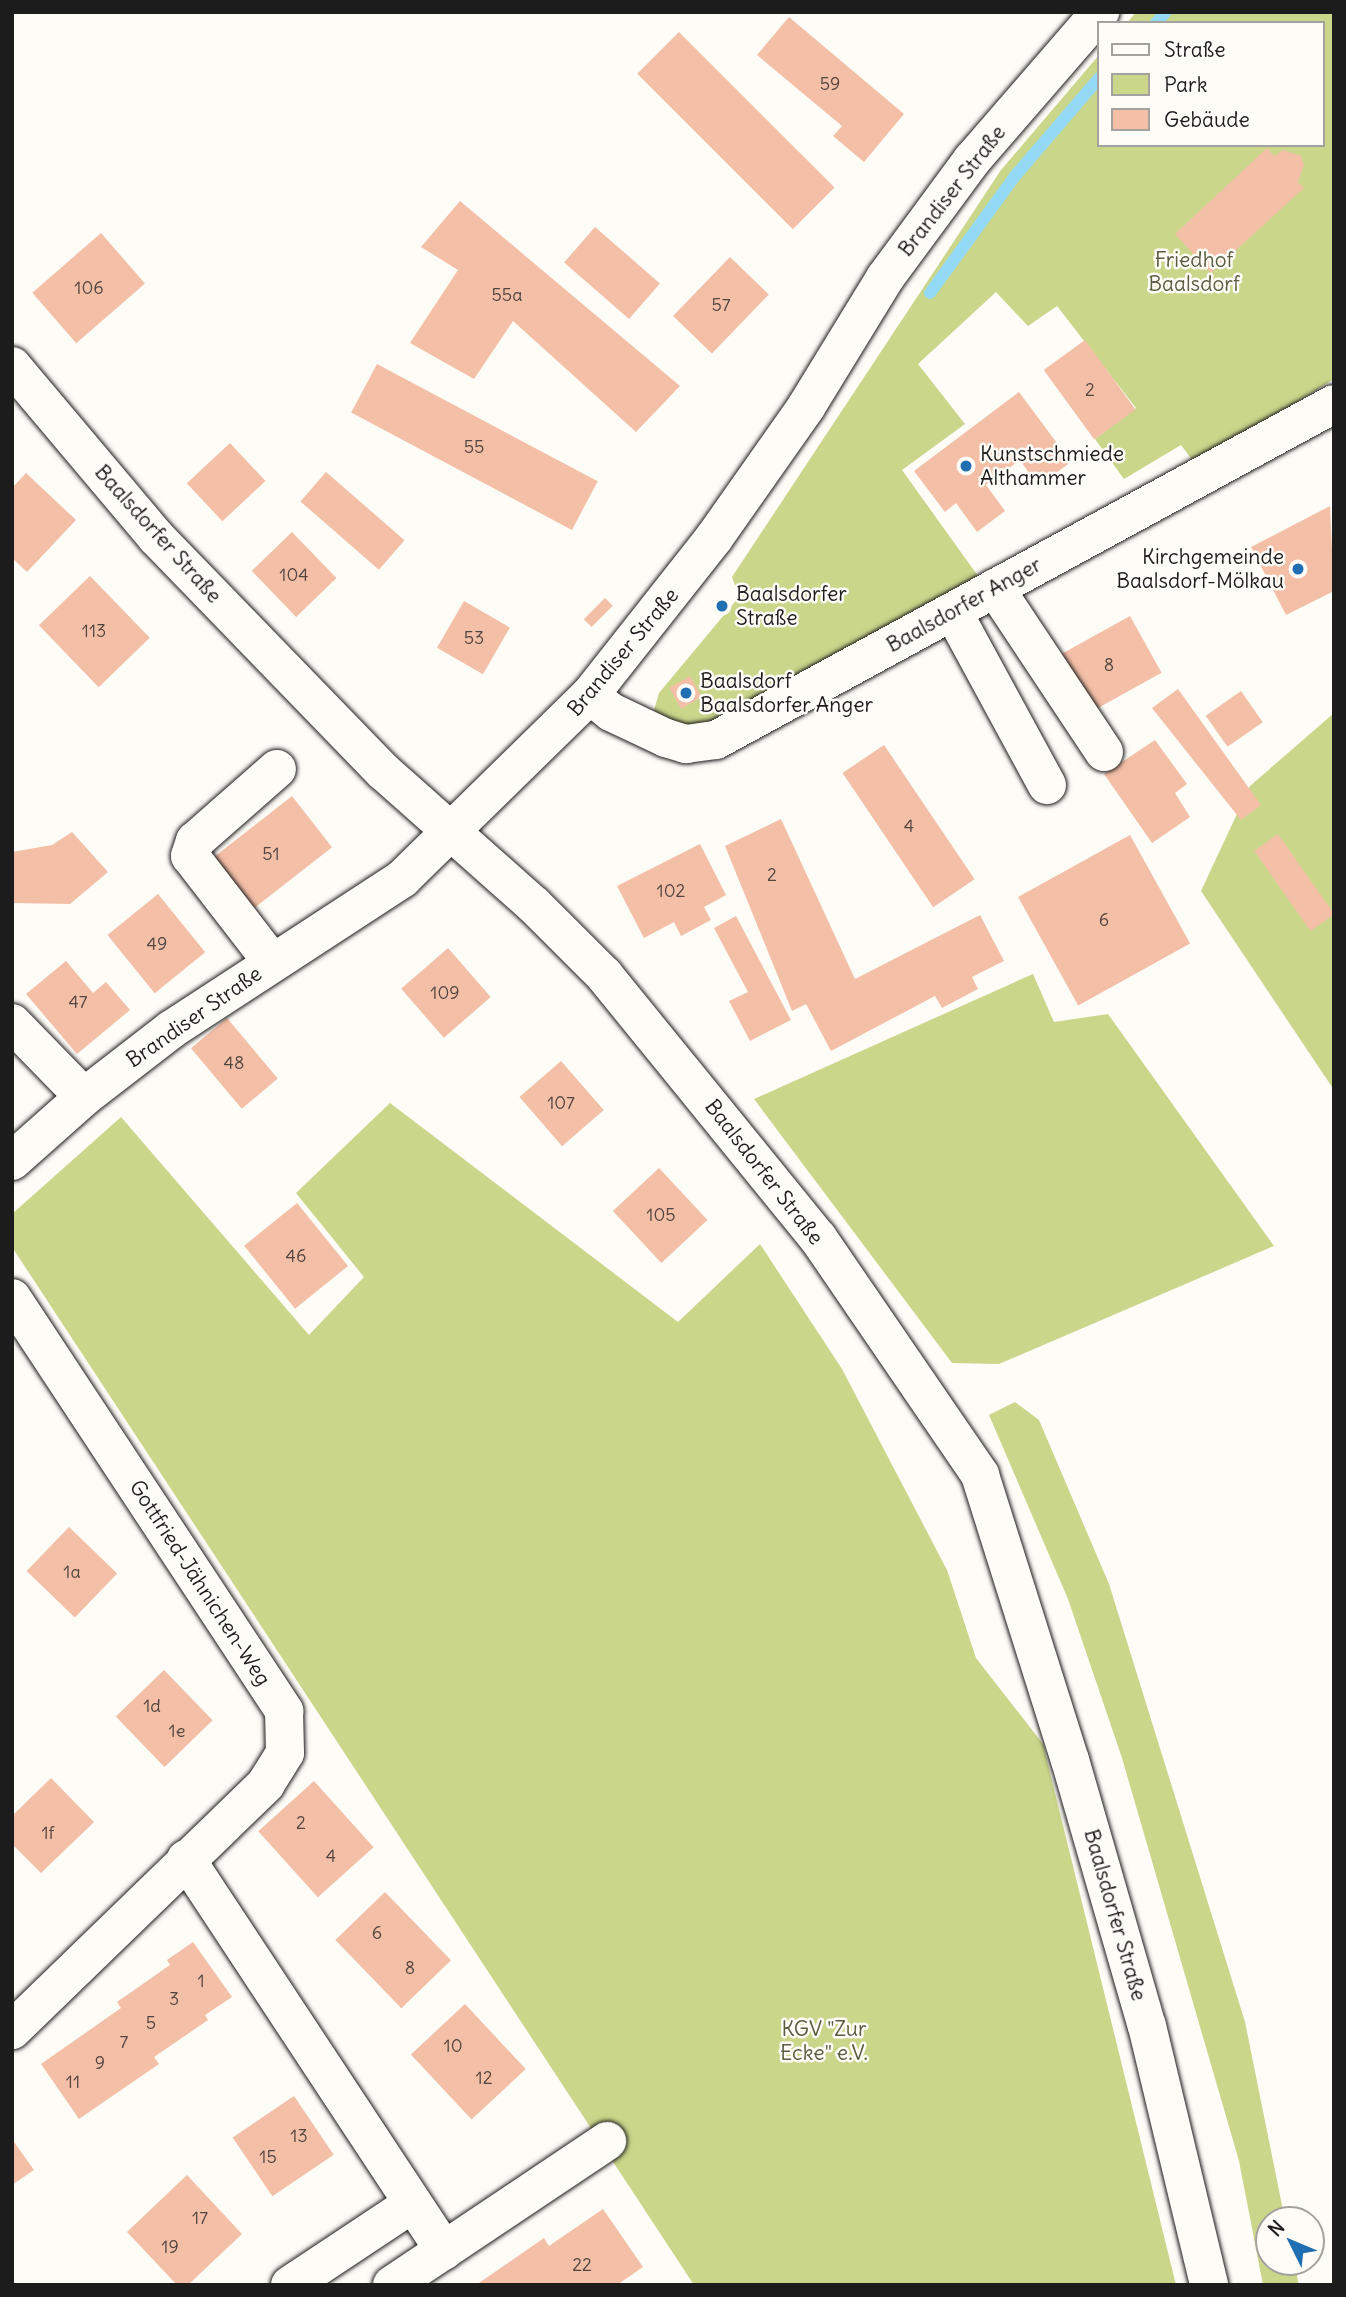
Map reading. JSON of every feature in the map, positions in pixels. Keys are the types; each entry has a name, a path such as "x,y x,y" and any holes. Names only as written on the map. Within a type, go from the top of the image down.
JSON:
{"street":[{"name":"Brandiser Straße","path":"12,1161 84,1097 172,1029 402,879 451,835 590,695 714,538 806,407 885,278 972,160 1100,12"},
{"name":"Baalsdorfer Straße","path":"12,366 156,537 391,779 451,835 534,905 612,985 818,1238 979,1475 1000,1551 1070,1760 1147,2026 1209,2285"},
{"name":"Baalsdorfer Anger","path":"590,695 611,712 666,737 686,744 716,740 1334,404"},
{"path":"995,588 1104,752"},
{"path":"953,612 1047,785"},
{"path":"272,962 190,856 195,841 277,769"},
{"path":"12,1023 84,1097"},
{"name":"Gottfried-Jähnichen-Weg","path":"12,1298 284,1711 285,1753 266,1784 12,2029"},
{"path":"186,1859 444,2251"},
{"path":"392,2285 607,2141"},
{"path":"290,2285 412,2204"}],"green space":[{"name":"Friedhof Baalsdorf","path":"1136,12 1334,12 1334,379 1196,465 1181,445 1124,479 1095,439 1136,408 1057,306 1028,326 996,292 918,364 965,424 902,470 978,576 706,726 676,729 654,710 659,693 739,597 732,577 1001,170 1098,56 1098,147 1325,147 1325,21 1129,21"},
{"path":"1334,713 1334,1090 1201,891 1250,786"},
{"path":"1033,974 1054,1022 1108,1014 1274,1246 999,1364 952,1363 754,1099"},
{"name":"KGV \"Zur Ecke\" e.V.","path":"390,1103 678,1322 760,1244 842,1369 947,1570 976,1658 1043,1744 1176,2285 694,2285 12,1247 12,1214 121,1117 309,1335 364,1277 296,1193"},
{"path":"1015,1402 1039,1420 1109,1584 1245,2022 1282,2206 1255,2206 1255,2244 1239,2161 1122,1758 1068,1599 989,1415"},
{"path":"1261,2276 1297,2276 1299,2285 1263,2285"}],"building":[{"path":"789,17 904,114 864,162 833,136 842,126 757,55"},
{"path":"679,32 835,188 793,229 637,74"},
{"path":"1267,148 1274,156 1283,150 1301,156 1304,165 1298,182 1304,188 1211,273 1175,234"},
{"path":"460,201 680,386 636,432 513,321 474,379 410,343 458,270 421,247"},
{"path":"595,227 660,283 629,319 564,262"},
{"path":"101,233 145,284 76,343 32,293"},
{"path":"730,257 769,295 712,353 673,316"},
{"path":"1085,340 1136,410 1094,440 1044,370"},
{"path":"377,364 598,481 572,530 351,413"},
{"name":"Kunstschmiede Althammer","path":"1019,392 1071,462 1038,486 1020,460 986,485 1005,511 977,532 956,503 945,512 914,471"},
{"path":"230,443 265,481 222,521 187,483"},
{"path":"326,472 404,540 379,570 300,501"},
{"path":"26,473 76,520 27,572 12,558 12,488"},
{"name":"Kirchgemeinde Baalsdorf-Mölkau","path":"1330,506 1334,591 1286,615 1251,547"},
{"path":"292,532 336,578 296,617 252,571"},
{"path":"90,576 150,638 99,687 39,625"},
{"path":"605,598 613,606 592,627 584,619"},
{"path":"464,601 510,627 483,674 437,648"},
{"path":"1130,616 1162,673 1089,713 1057,656"},
{"name":"Baalsdorf Baalsdorfer Anger","path":"690,676 702,697 681,709 669,688"},
{"path":"1178,689 1261,805 1241,820 1152,708"},
{"path":"1241,691 1263,722 1228,747 1206,716"},
{"path":"1155,740 1187,784 1175,793 1190,817 1152,843 1104,774"},
{"path":"884,745 975,879 933,907 843,773"},
{"path":"292,796 332,847 249,912 209,861"},
{"path":"781,819 855,979 980,915 1004,961 972,977 978,989 942,1008 935,996 831,1051 806,1004 792,1011 725,846"},
{"path":"72,832 108,872 70,904 12,903 12,852 52,845"},
{"path":"1278,834 1334,914 1310,931 1254,851"},
{"path":"1130,835 1190,943 1078,1006 1018,897"},
{"path":"700,844 726,895 704,907 711,920 681,936 674,922 644,938 617,886"},
{"path":"158,894 205,952 155,993 107,935"},
{"path":"736,916 791,1020 750,1041 729,1001 748,992 714,928"},
{"path":"448,948 491,997 444,1038 401,989"},
{"path":"66,961 93,993 106,982 130,1010 77,1054 26,994"},
{"path":"227,1018 278,1079 242,1109 191,1048"},
{"path":"561,1061 604,1110 562,1146 519,1097"},
{"path":"659,1168 707,1220 661,1263 613,1211"},
{"path":"297,1203 348,1266 295,1309 244,1246"},
{"path":"69,1527 117,1574 75,1617 27,1571"},
{"path":"164,1670 213,1720 164,1767 116,1717"},
{"path":"51,1778 94,1822 41,1873 12,1844 12,1816"},
{"path":"314,1781 374,1847 318,1897 258,1831"},
{"path":"385,1892 451,1960 401,2008 335,1940"},
{"path":"193,1942 232,1997 205,2015 208,2020 154,2057 159,2064 79,2119 41,2064 121,2008 117,2002 170,1965 167,1960"},
{"path":"465,2004 526,2069 472,2120 411,2054"},
{"path":"294,2096 334,2155 272,2196 233,2137"},
{"path":"12,2139 34,2170 12,2185"},
{"path":"187,2175 242,2234 188,2285 177,2285 127,2232"},
{"path":"603,2209 643,2267 617,2285 476,2285 544,2238 549,2246"}],"waterway":[{"path":"1158,21 1166,12"},
{"path":"930,293 1015,176 1098,79"}],"place":[{"name":"Kunstschmiede Althammer","path":"966,466"},
{"name":"Kirchgemeinde Baalsdorf-Mölkau","path":"1298,569"},
{"name":"Baalsdorfer Straße","path":"722,606"},
{"name":"Baalsdorf Baalsdorfer Anger","path":"686,693"}]}
